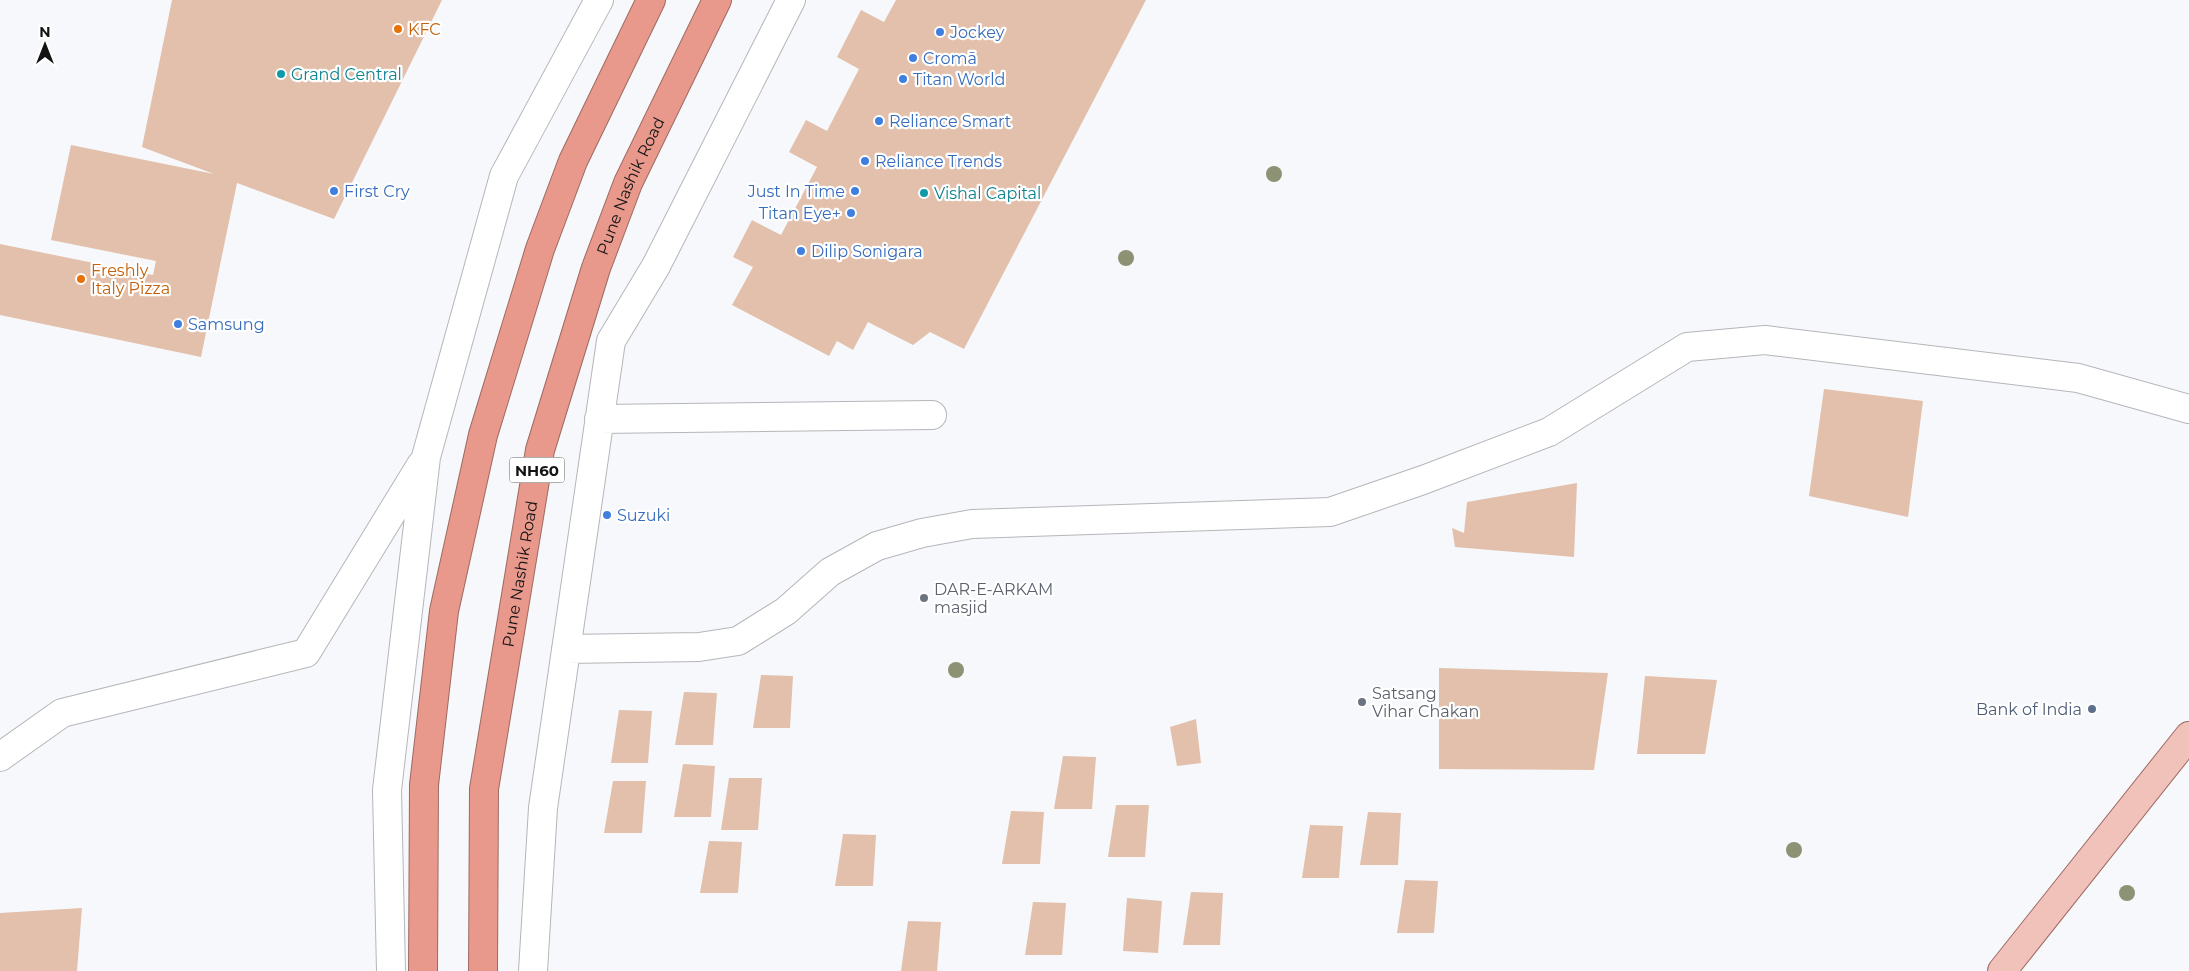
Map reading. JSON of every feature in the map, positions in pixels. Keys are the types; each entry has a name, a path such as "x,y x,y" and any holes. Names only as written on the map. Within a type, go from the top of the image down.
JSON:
{"highway":[{"path":"423,971 424,785 444,611 483,435 540,249 573,160 651,0"},
{"name":"Pune Nashik Road","path":"483,971 484,789 540,450 596,268 628,183 717,0"}],"main road":[{"path":"2002,971 2189,736"}],"street":[{"path":"391,971 387,790 426,457 504,176 599,0"},
{"path":"533,971 543,808 611,341 656,266 791,0"},
{"path":"566,648 699,647 738,641 786,611 830,572 877,546 922,533 972,524 1330,512 1423,480 1549,432 1687,347 1765,340 2078,378 2189,409"},
{"path":"599,419 932,415"},
{"path":"0,757 62,713 306,653 426,457"}],"building":[{"path":"172,0 442,0 334,219 237,183 201,357 0,315 0,244 153,275 156,261 51,240 71,145 214,174 142,147"},
{"name":"Vishal Capital","path":"896,0 1146,0 964,349 930,332 913,345 868,322 853,350 837,341 829,356 732,305 753,267 733,257 752,220 781,235 817,167 789,152 806,120 827,131 859,69 837,57 861,10 884,22"},
{"path":"1824,389 1923,401 1908,517 1809,496"},
{"path":"1577,483 1574,557 1455,547 1452,528 1464,533 1467,502"},
{"path":"1439,668 1608,673 1594,770 1439,769"},
{"path":"761,675 793,676 790,728 753,728"},
{"path":"1645,676 1717,680 1705,754 1637,754"},
{"path":"684,692 717,693 713,745 675,745"},
{"path":"619,710 652,711 648,763 611,763"},
{"path":"1196,719 1201,763 1177,766 1170,727"},
{"path":"1063,756 1096,757 1092,809 1054,809"},
{"path":"683,764 715,766 711,817 674,817"},
{"path":"729,778 762,778 758,830 721,830"},
{"path":"613,781 646,781 642,833 604,833"},
{"path":"1116,805 1149,805 1145,857 1108,857"},
{"path":"1011,811 1044,812 1040,864 1002,864"},
{"path":"1368,812 1401,813 1398,865 1360,865"},
{"path":"1310,825 1343,826 1339,878 1302,878"},
{"path":"843,834 876,835 873,886 835,886"},
{"path":"709,841 742,842 738,893 700,893"},
{"path":"1405,880 1438,881 1434,933 1397,933"},
{"path":"1191,892 1223,893 1220,945 1183,945"},
{"path":"1127,898 1162,901 1158,953 1123,951"},
{"path":"1033,902 1066,903 1062,955 1025,955"},
{"path":"82,908 77,971 0,971 0,913"},
{"path":"908,921 941,922 937,971 901,971"}],"place":[{"name":"KFC","path":"398,29"},
{"name":"Jockey","path":"940,32"},
{"name":"Cromā","path":"913,58"},
{"name":"Grand Central","path":"281,74"},
{"name":"Titan World","path":"903,79"},
{"name":"Reliance Smart","path":"879,121"},
{"name":"Reliance Trends","path":"865,161"},
{"name":"First Cry","path":"334,191"},
{"name":"Just In Time","path":"855,191"},
{"name":"Vishal Capital","path":"924,193"},
{"name":"Titan Eye+","path":"851,213"},
{"name":"Dilip Sonigara","path":"801,251"},
{"name":"Freshly Italy Pizza","path":"81,279"},
{"name":"Samsung","path":"178,324"},
{"name":"Suzuki","path":"607,515"},
{"name":"DAR-E-ARKAM masjid","path":"924,598"},
{"name":"Satsang Vihar Chakan","path":"1362,702"},
{"name":"Bank of India","path":"2092,709"}]}
